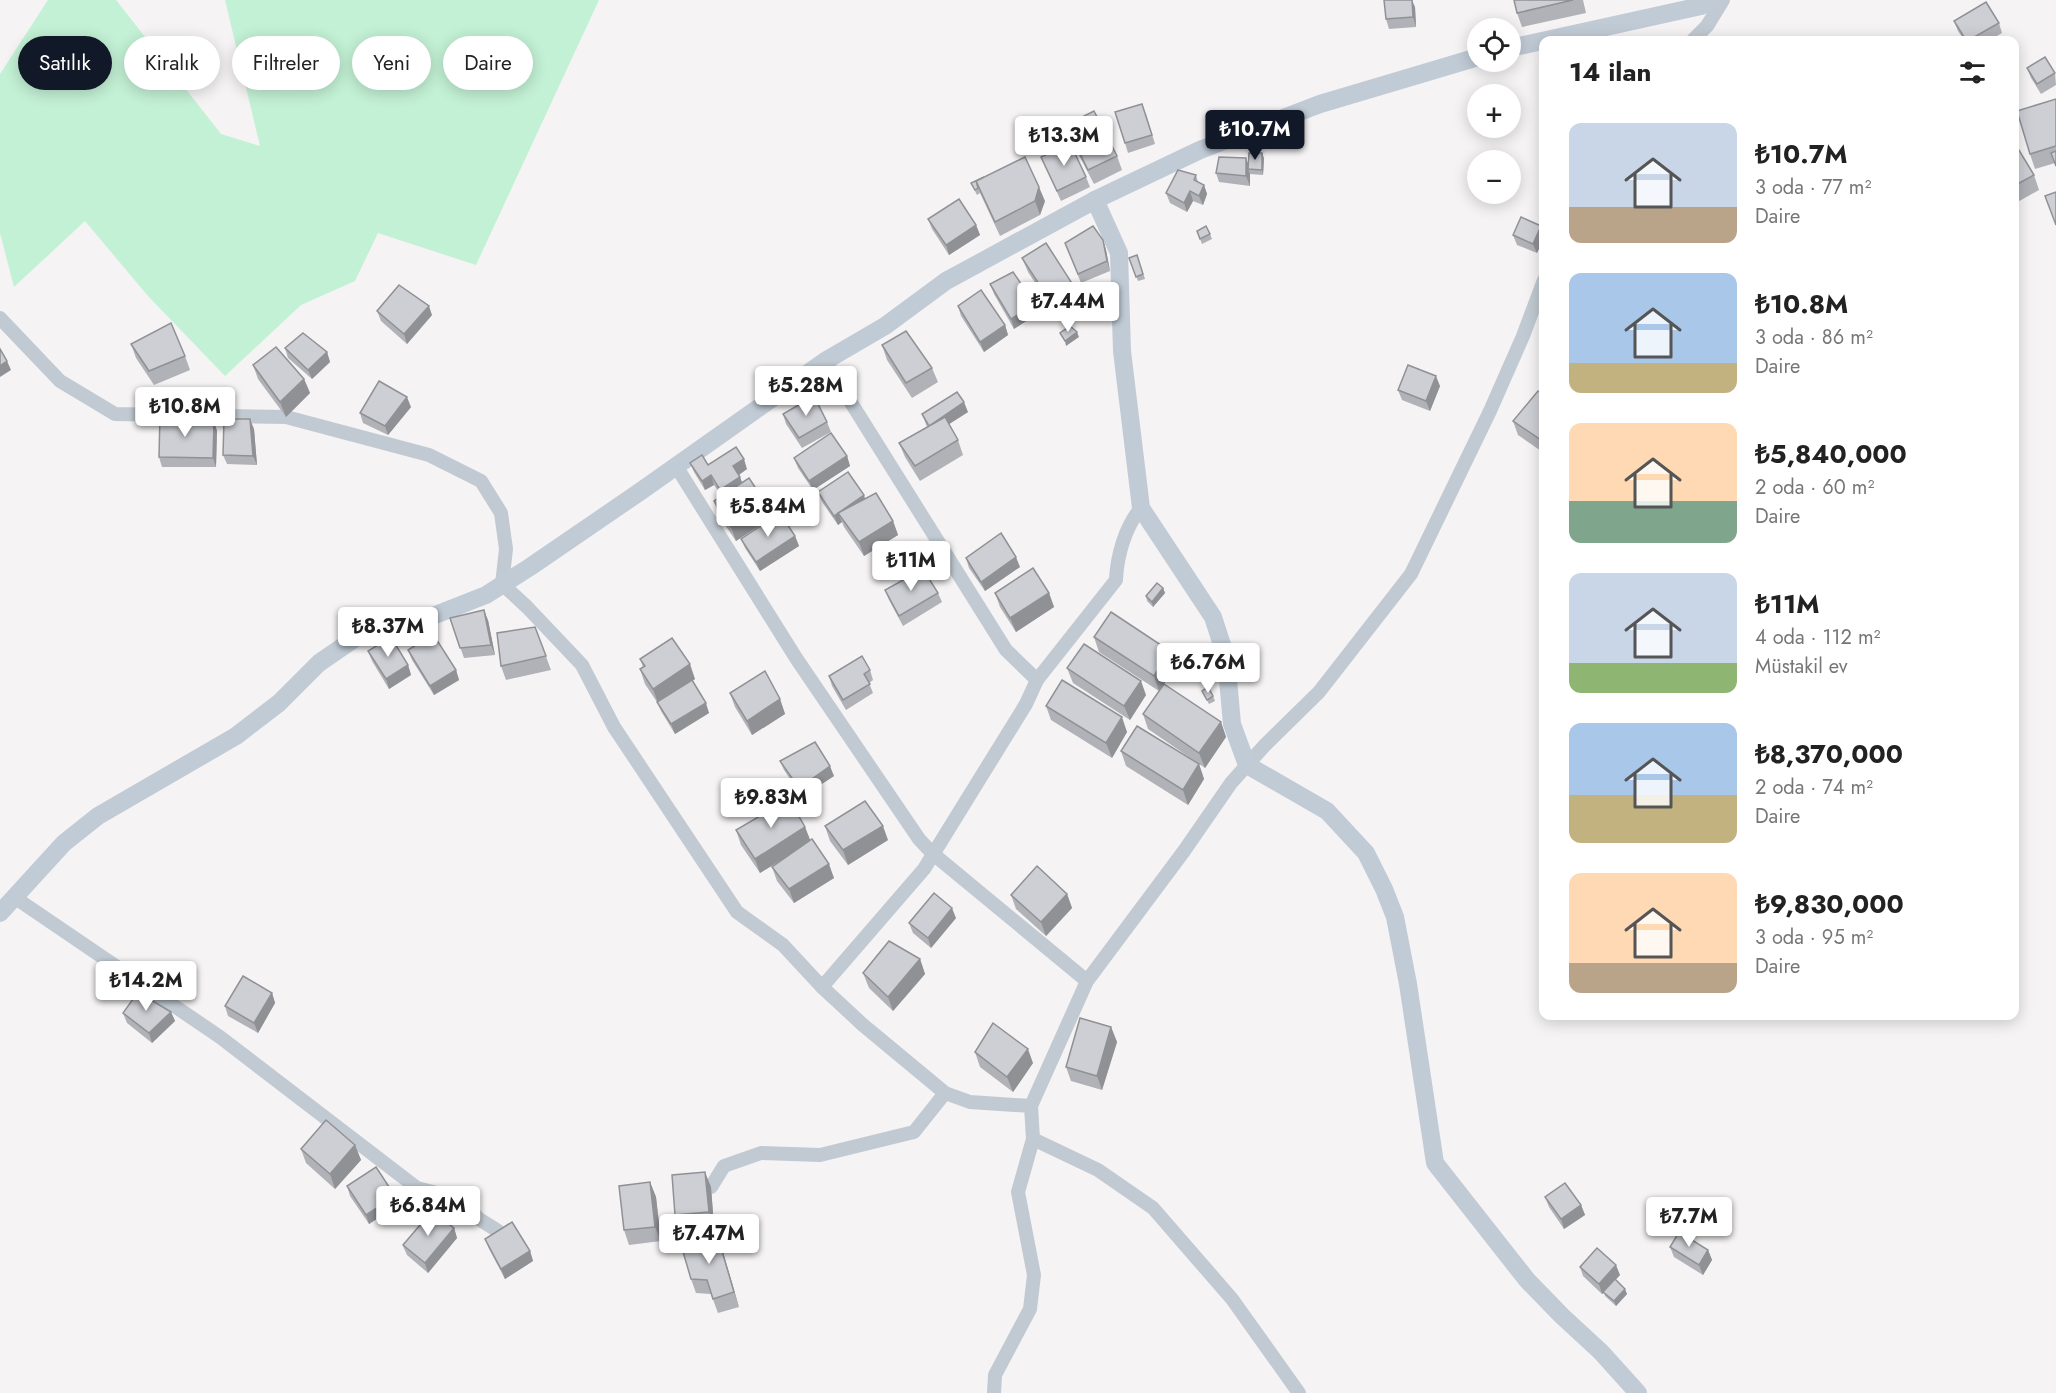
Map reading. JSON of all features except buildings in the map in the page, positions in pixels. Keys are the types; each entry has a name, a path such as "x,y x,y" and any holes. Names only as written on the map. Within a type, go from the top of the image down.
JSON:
{"street":[{"path":"1565,36 1701,6 1712,0"},
{"path":"1697,36 1707,26 1723,0"},
{"path":"1521,46 1539,42"},
{"path":"0,913 64,843 98,816 236,736 279,703 319,663 364,632 420,621 486,595 825,361 885,326 946,281 1095,200 1200,150 1320,104 1467,60"},
{"path":"1095,200 1119,254 1122,351 1141,508 1213,617 1226,657 1232,724 1247,765 1327,811 1366,853 1395,917 1408,984 1435,1163 1527,1280 1601,1352 1638,1393"},
{"path":"994,1393 995,1375 1030,1309 1034,1275 1018,1192 1033,1139 1031,1106 1087,981 1184,851 1231,783 1319,692 1411,574 1490,411 1539,293"},
{"path":"0,318 60,381 115,414 286,417 429,454 481,481 501,513 506,549 502,584"},
{"path":"825,361 1006,650 1037,681"},
{"path":"676,466 796,658 919,838 932,853 1087,981"},
{"path":"822,987 924,869 1026,704 1037,681 1116,580 1117,562 1128,529 1132,519 1141,508"},
{"path":"502,584 582,665 614,727 737,912 783,945 822,987 863,1025 945,1093 970,1102 1031,1106"},
{"path":"14,897 220,1037 417,1188 441,1194 467,1206 479,1219 498,1232"},
{"path":"711,1187 724,1166 761,1153 820,1155 914,1132 945,1093"},
{"path":"1033,1139 1098,1170 1153,1208 1232,1299 1299,1393"}],"green space":[{"path":"48,0 116,0 144,36 124,36 124,90 187,90 221,134 260,146 247,90 340,90 340,36 234,36 225,0 599,0 476,265 378,233 355,281 301,305 225,376 148,296 85,221 14,287 0,233 0,74 18,46 18,90 112,90 112,36 25,36"}]}
